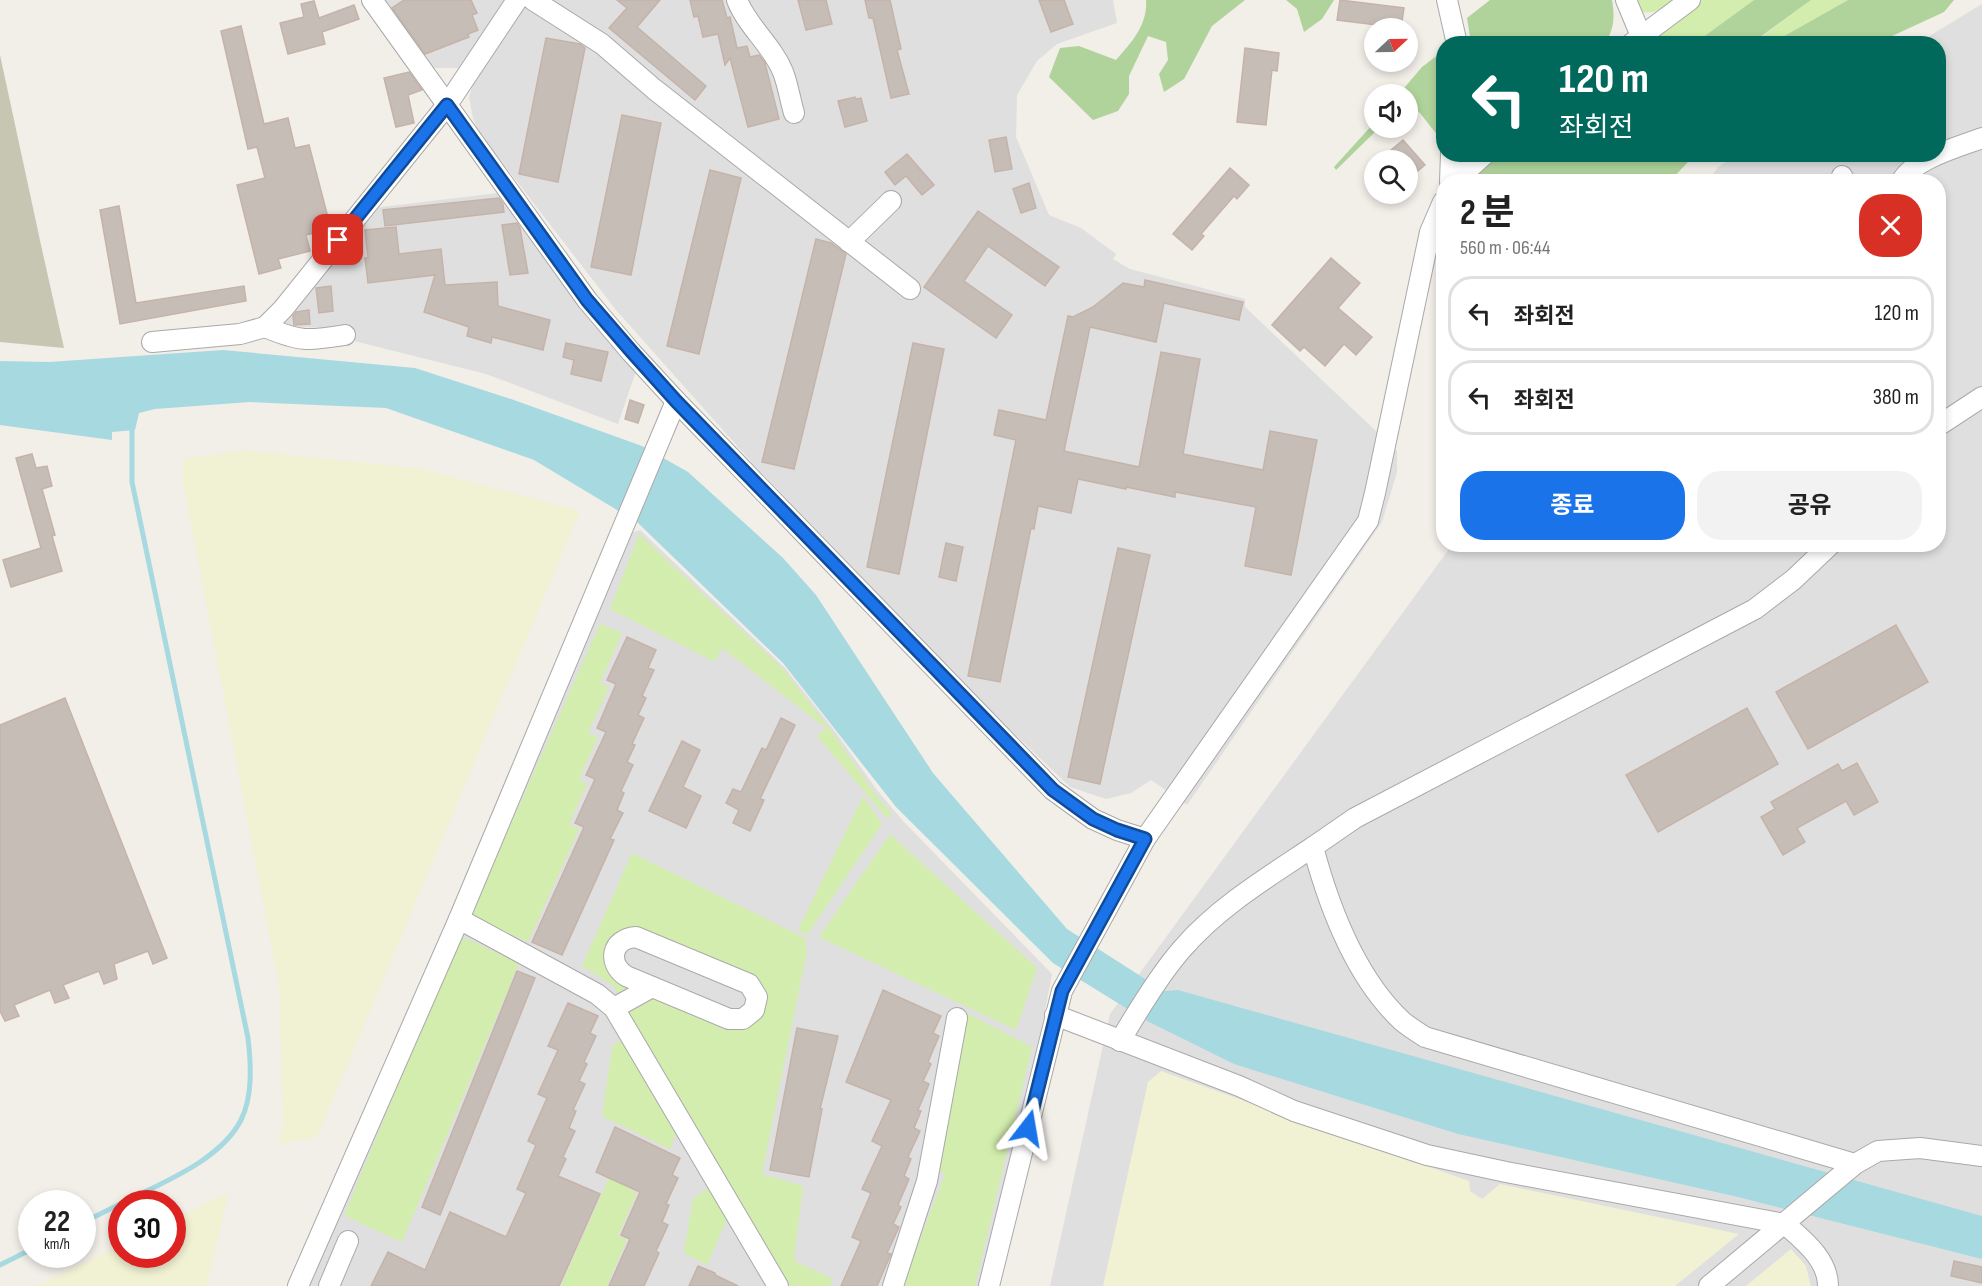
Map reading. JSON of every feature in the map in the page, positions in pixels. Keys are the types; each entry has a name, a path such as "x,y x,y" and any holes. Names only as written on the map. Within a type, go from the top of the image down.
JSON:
{"street":[{"path":"372,0 587,300 676,401 1053,790 1093,819 1145,839"},
{"path":"152,342 240,334 266,327 283,309 447,105 517,0"},
{"path":"533,0 602,44 654,89 910,289"},
{"path":"737,0 742,12 757,30 782,70 794,113"},
{"path":"1448,0 1455,36"},
{"path":"1626,0 1635,36"},
{"path":"1641,36 1690,0"},
{"path":"1946,153 1982,138"},
{"path":"1461,174 1476,162"},
{"path":"1905,174 1922,162"},
{"path":"849,242 891,201"},
{"path":"989,1286 1062,991 1145,839 1368,521 1430,232 1436,218"},
{"path":"266,327 288,337 310,340 345,335"},
{"path":"1946,421 1982,398"},
{"path":"298,1286 459,919 676,401"},
{"path":"1120,1041 1133,1018 1182,949 1222,911 1271,875 1356,818 1755,609 1793,580 1823,552"},
{"path":"1313,847 1324,889 1346,939 1379,995 1403,1022 1425,1037 1849,1169"},
{"path":"459,919 597,994 614,1008 778,1286"},
{"path":"628,938 642,938 743,981 754,990 756,1004 749,1016 736,1021 652,987 626,976 616,967 614,953 622,941 628,938"},
{"path":"614,1008 652,987"},
{"path":"1055,1015 1239,1086 1294,1111 1427,1155 1506,1172 1790,1219 1815,1251 1828,1279 1828,1286"},
{"path":"893,1286 927,1181 957,1018"},
{"path":"1709,1286 1849,1169 1878,1151 1920,1148 1982,1156"},
{"path":"329,1286 348,1241"}],"shaded area":[{"path":"381,0 509,0 460,68 431,68"},
{"path":"527,0 1113,0 1117,23 1057,44 1037,61 1017,95 1016,137 1049,215 1081,228 1116,254 1113,259 1130,269 1245,299 1245,307 1397,451 1397,472 1382,522 1187,805 1151,780 1131,793 1106,799 1070,787 988,708 755,466 616,310 478,131 473,118 469,97 476,76"},
{"path":"1982,4 1982,1286 1050,1286 1110,1014 1447,552 1946,552 1946,174 1713,174 1718,167 1726,162 1946,162 1946,36 1929,36"},
{"path":"0,55 41,245 64,348 0,342"},
{"path":"506,192 637,368 618,424 486,374 354,341 349,328 284,327 281,319 373,208"},
{"path":"245,450 422,469 580,511 317,1137 278,1144 283,1124 279,986 183,482 183,459"},
{"path":"640,530 785,668 903,821 1052,974 1039,1042 981,1286 309,1286 333,1224 631,533"},
{"path":"1161,1071 1469,1181 1470,1191 1482,1199 1500,1184 1739,1234 1675,1286 1103,1286 1148,1082"},
{"path":"228,1195 207,1286 37,1286 74,1268 96,1268 96,1257 108,1251 108,1268 186,1268 186,1214"},
{"path":"1791,1249 1806,1266 1811,1286 1746,1286"}],"green space":[{"path":"1146,0 1245,0 1212,26 1184,79 1164,92 1159,74 1168,60 1166,42 1148,36 1129,76 1129,94 1118,111 1093,120 1049,77 1060,48 1079,46 1116,60 1133,40 1141,25"},
{"path":"1286,0 1334,0 1322,19 1304,32 1297,9"},
{"path":"1490,0 1612,0 1613,17 1609,36 1470,36 1467,18"},
{"path":"1631,0 1674,0 1649,13 1639,11"},
{"path":"1702,0 1754,0 1705,36 1655,36"},
{"path":"1754,0 1811,0 1762,36 1705,36"},
{"path":"1811,0 1848,0 1784,36 1763,36"},
{"path":"1848,0 1954,0 1944,12 1892,36 1784,36"},
{"path":"1436,56 1436,133 1418,112 1418,84 1408,84"},
{"path":"1364,134 1364,138 1369,138 1336,170 1334,167"},
{"path":"1492,162 1688,162 1677,174 1478,174"},
{"path":"639,534 784,670 892,814 887,818 817,736 826,728 722,648 715,662 610,609"},
{"path":"600,624 622,633 600,683 609,687 588,733 598,737 579,780 587,784 569,824 579,829 528,942 470,916"},
{"path":"863,796 882,824 807,935 798,930"},
{"path":"890,834 1037,968 1016,1030 819,937"},
{"path":"632,853 805,938 807,951 762,1174 803,1186 794,1261 833,1279 830,1286 790,1286 626,1009 652,994 724,1024 763,1002 647,932 611,946 637,987 619,997 614,986 582,966"},
{"path":"463,939 519,963 402,1242 347,1217 345,1213 457,943"},
{"path":"963,1011 1032,1047 975,1286 902,1286 945,1174 938,1169"},
{"path":"626,1040 678,1128 670,1149 602,1116 612,1047"},
{"path":"625,1141 645,1150 628,1188 637,1193 618,1236 627,1240 608,1283 613,1286 561,1286"},
{"path":"712,1185 729,1215 707,1265 686,1254 684,1250 693,1199"}],"water":[{"path":"223,350 415,368 511,399 642,446 688,472 783,558 816,595 933,773 1067,929 1164,991 1178,990 1982,1216 1982,1259 1738,1197 1458,1134 1234,1064 1147,1021 1053,963 896,807 783,663 637,522 534,460 386,408 250,402 155,409 139,413 135,430 112,432 112,440 0,425 0,361 49,362"}],"building":[{"path":"404,0 471,0 477,13 472,15 478,30 468,34 469,37 425,54 392,8"},
{"path":"617,0 660,0 637,27 706,86 695,100 609,28 627,8"},
{"path":"690,0 722,0 727,18 730,17 737,48 747,46 750,57 759,55 765,63 779,119 748,127 730,58 725,65 718,34 703,37 698,16 694,17"},
{"path":"798,0 826,0 832,24 806,30"},
{"path":"865,0 890,0 901,49 897,50 909,94 891,98 873,18 869,18"},
{"path":"1039,0 1064,0 1073,24 1051,32"},
{"path":"1340,0 1404,8 1402,18 1364,18 1364,23 1337,20"},
{"path":"314,1 319,18 354,5 359,19 322,32 325,44 288,54 280,23 304,17 301,4"},
{"path":"241,26 264,124 288,118 295,148 309,145 331,229 306,235 310,251 278,259 281,268 259,274 237,185 265,178 257,147 248,149 221,31"},
{"path":"546,38 580,44 585,48 558,182 519,174"},
{"path":"1245,48 1279,53 1277,71 1272,70 1266,125 1237,122"},
{"path":"409,72 422,90 408,95 414,123 396,127 384,78"},
{"path":"855,97 856,99 861,98 867,121 845,127 838,101"},
{"path":"622,115 661,123 631,275 591,267"},
{"path":"1006,137 1012,169 995,172 989,140"},
{"path":"1403,140 1412,150 1391,150"},
{"path":"907,154 934,185 922,195 906,176 895,185 885,172"},
{"path":"1418,157 1425,165 1418,171"},
{"path":"1230,168 1249,185 1237,199 1234,196 1201,234 1204,236 1192,250 1173,234"},
{"path":"710,170 741,178 699,354 667,346"},
{"path":"1029,183 1036,208 1021,213 1013,189"},
{"path":"499,198 504,212 385,226 383,210"},
{"path":"119,206 136,303 244,286 246,301 120,324 100,210"},
{"path":"978,211 1059,267 1045,286 988,246 964,281 1012,315 996,338 924,287"},
{"path":"517,223 520,228 528,273 510,275 502,225"},
{"path":"396,227 399,254 441,249 445,285 497,282 498,306 550,320 543,350 492,337 491,343 467,336 469,327 424,312 435,275 368,283 365,230"},
{"path":"816,239 831,243 846,254 794,469 762,462"},
{"path":"1331,258 1360,283 1338,308 1372,337 1356,355 1344,344 1325,366 1304,347 1300,351 1272,325"},
{"path":"1145,280 1243,302 1239,320 1164,303 1156,342 1090,327 1064,451 1139,467 1161,352 1200,359 1183,454 1263,470 1270,431 1317,440 1291,575 1245,566 1256,507 1175,492 1175,497 1078,479 1071,513 1038,506 1034,529 1031,528 1000,682 968,676 1016,440 994,435 999,410 1046,420 1068,316 1073,317 1093,307 1123,283 1144,287"},
{"path":"331,286 333,311 319,313 316,288"},
{"path":"309,310 310,324 294,325 293,316 296,312"},
{"path":"566,343 608,352 601,381 571,374 574,360 563,357"},
{"path":"913,343 944,349 899,574 867,567"},
{"path":"630,400 644,405 638,423 625,419"},
{"path":"32,454 36,468 47,466 52,486 42,489 62,571 11,587 3,560 41,548 16,458"},
{"path":"946,543 963,547 956,581 939,577"},
{"path":"1118,548 1150,555 1100,784 1068,777"},
{"path":"1896,625 1928,682 1808,749 1776,692"},
{"path":"627,637 656,650 648,668 654,670 642,696 646,698 638,715 644,718 632,744 635,745 627,762 633,765 621,791 624,793 617,810 623,813 610,839 614,840 562,955 532,942 584,827 575,823 595,779 586,775 606,732 597,728 616,684 607,680"},
{"path":"65,698 167,958 153,964 148,951 114,964 117,979 104,984 99,971 63,985 69,998 55,1003 50,990 14,1005 19,1016 5,1021 0,1011 0,725"},
{"path":"1747,708 1778,764 1658,832 1626,775"},
{"path":"781,718 795,725 760,799 764,800 750,831 733,823 739,810 726,803 733,789 741,792 762,748 766,750"},
{"path":"682,741 700,750 683,787 701,796 686,828 649,811"},
{"path":"1857,763 1878,802 1854,815 1846,801 1797,828 1805,842 1783,855 1761,817 1775,809 1771,802 1838,764 1842,771"},
{"path":"517,971 535,978 440,1215 422,1207"},
{"path":"883,990 941,1016 933,1033 939,1036 928,1062 931,1064 923,1081 929,1084 918,1110 921,1111 914,1128 920,1131 908,1157 911,1159 904,1176 909,1179 898,1205 901,1207 893,1224 899,1227 887,1253 891,1254 877,1286 841,1286 861,1241 852,1237 871,1193 862,1189 882,1146 872,1141 891,1100 846,1082"},
{"path":"568,1003 598,1016 590,1033 596,1036 584,1062 587,1064 579,1081 585,1084 573,1110 576,1111 569,1128 575,1131 563,1157 566,1159 558,1176 600,1194 559,1286 371,1286 388,1252 425,1270 450,1212 506,1237 526,1193 517,1189 536,1145 528,1141 547,1098 538,1094 558,1050 548,1046"},
{"path":"797,1028 838,1036 820,1109 822,1109 809,1177 770,1170"},
{"path":"615,1127 680,1158 672,1175 678,1178 666,1204 669,1205 662,1222 668,1225 656,1251 659,1253 644,1286 609,1286 630,1239 621,1235 640,1192 596,1172"},
{"path":"1954,1261 1982,1267 1982,1283 1951,1276"},
{"path":"698,1266 715,1273 738,1286 689,1286"}],"waterway":[{"path":"132,424 132,482 248,1038 250,1069 248,1101 241,1120 231,1135 204,1159 149,1190"},
{"path":"96,1216 108,1210"},
{"path":"0,1265 18,1256"}],"route":[{"path":"338,240 447,105 587,300 676,401 1053,790 1093,819 1145,839 1062,991 1028,1128"}]}
